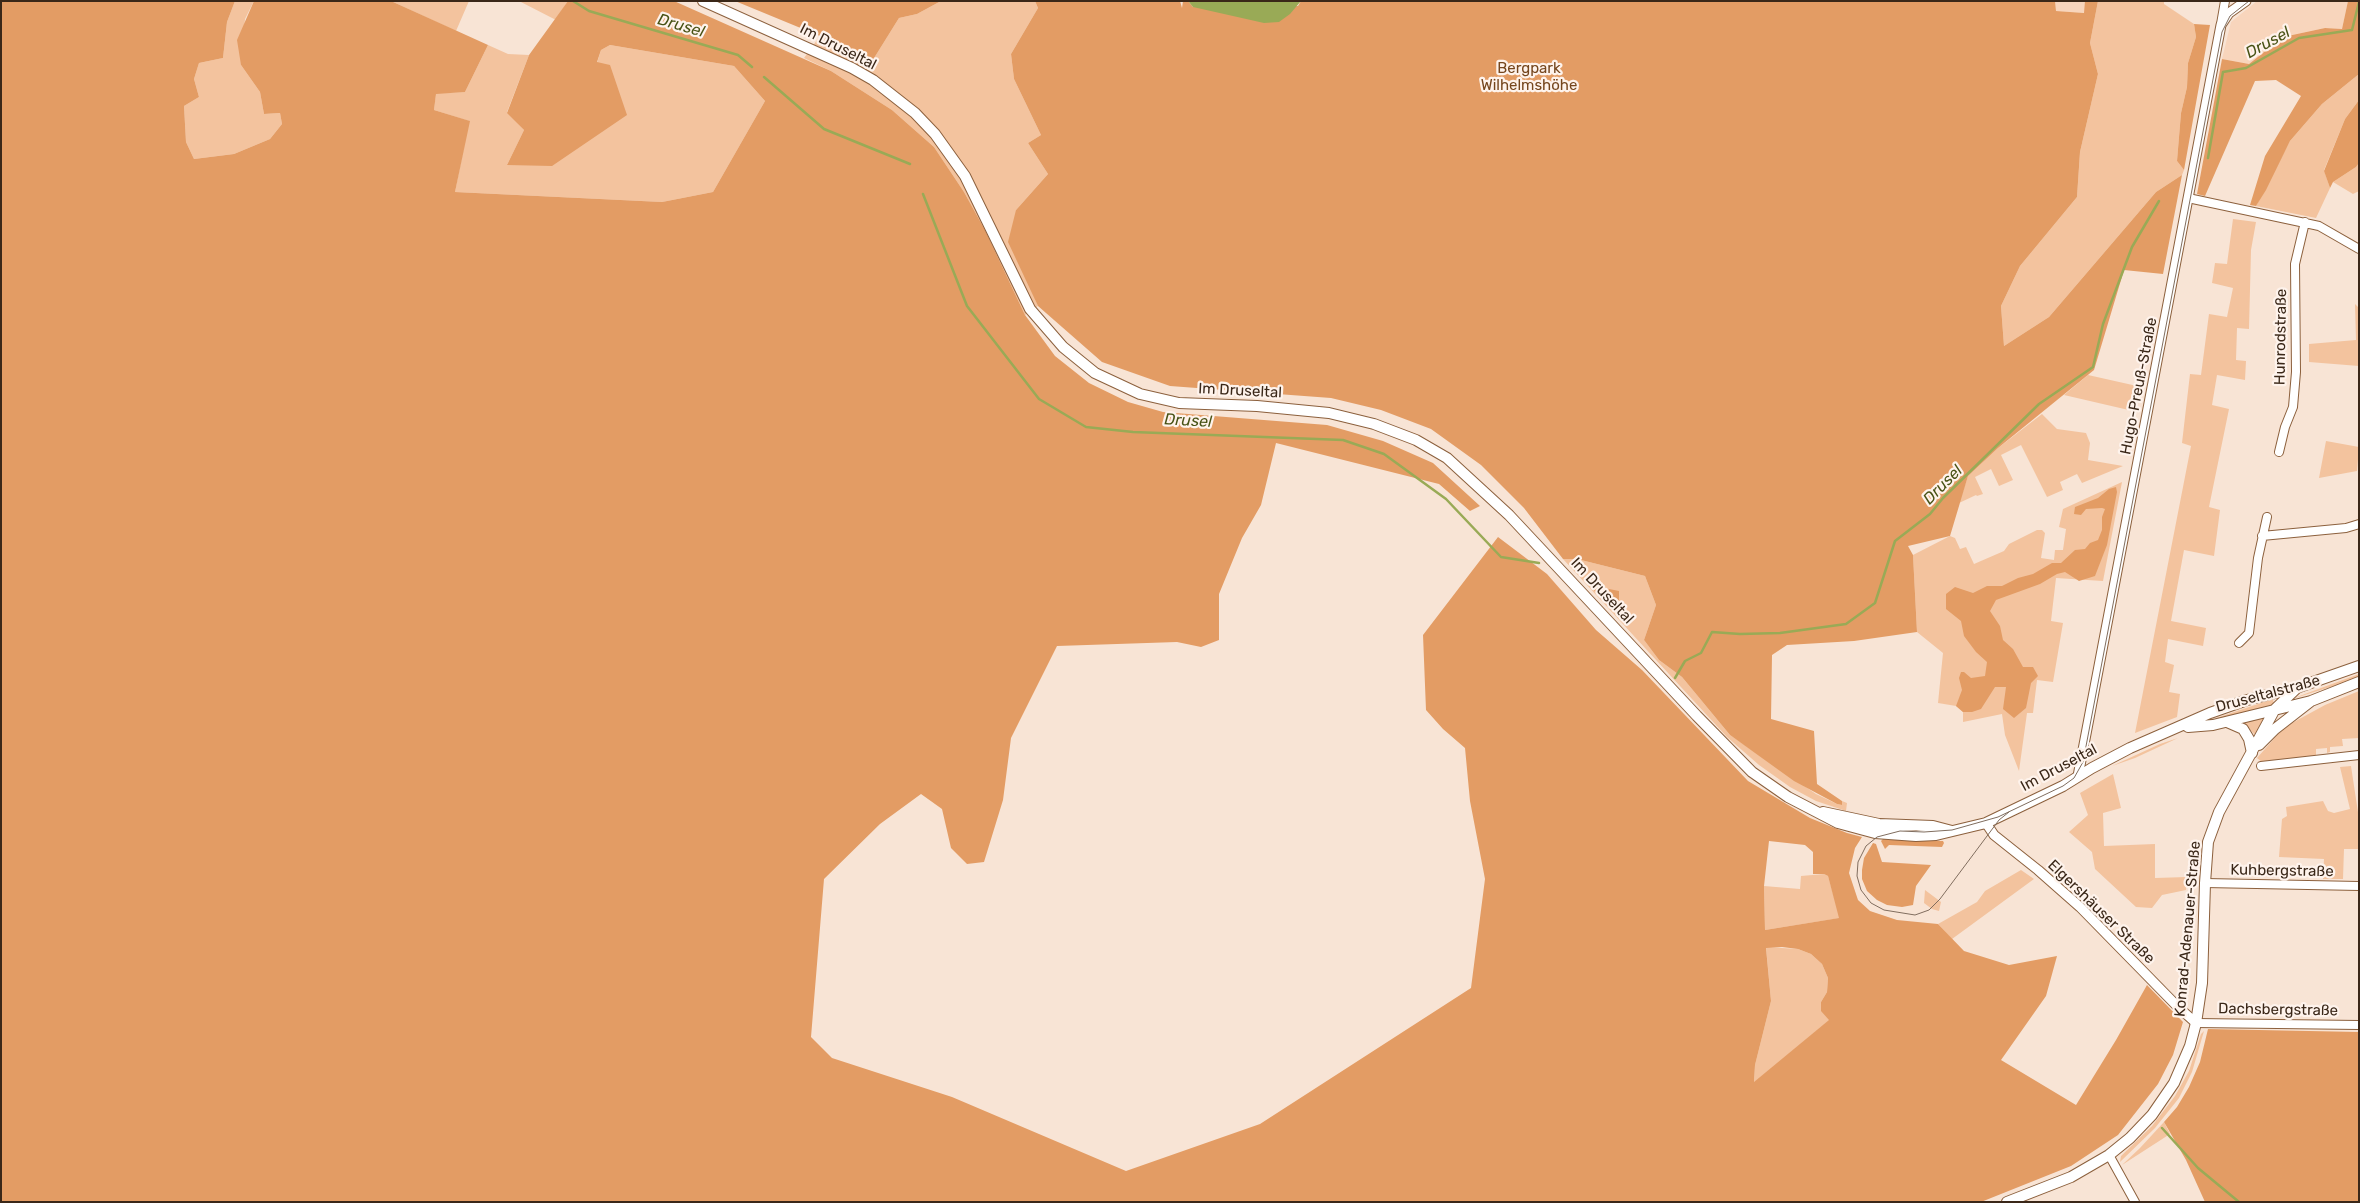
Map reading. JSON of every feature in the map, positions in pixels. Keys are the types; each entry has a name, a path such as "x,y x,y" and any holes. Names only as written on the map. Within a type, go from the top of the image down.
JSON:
{"main road":[{"name":"Im Druseltal","path":"703,1 852,68 873,80 915,113 934,134 965,176 1030,310 1063,347 1095,373 1140,394 1179,403 1257,406 1329,413 1374,424 1416,440 1447,458 1483,490 1549,557 1752,772 1799,803 1838,823 1860,830 1916,836 1936,836 1986,823 2063,786 2130,748 2247,700"},
{"name":"Druseltalstraße","path":"2247,700 2299,687 2359,666"},
{"name":"Druseltalstraße","path":"2213,725 2311,701 2359,682"},
{"name":"Konrad-Adenauer-Straße","path":"2007,1202 2071,1177 2109,1155 2130,1138 2164,1099 2183,1064 2196,1023 2202,983 2208,842 2219,812 2275,709 2280,702 2299,687"},
{"name":"Konrad-Adenauer-Straße","path":"2252,753 2275,729 2311,701"},
{"path":"2225,722 2243,729 2249,739 2252,753"},
{"name":"Im Druseltal","path":"2179,728 2213,725"}],"street":[{"name":"Hugo-Preuß-Straße","path":"2078,776 2225,1"},
{"path":"2221,25 2229,13 2246,1"},
{"path":"2188,198 2305,222 2318,226 2359,249"},
{"name":"Hunrodstraße","path":"2279,452 2285,427 2293,407 2296,372 2295,264 2305,222"},
{"path":"2239,643 2249,633 2258,558 2267,516"},
{"path":"2262,536 2346,528 2359,524"},
{"path":"2261,766 2359,754"},
{"name":"Elgershäuser Straße","path":"1986,823 1994,835 2080,906 2176,1006 2196,1023"},
{"name":"Kuhbergstraße","path":"2205,883 2359,886"},
{"name":"Dachsbergstraße","path":"2196,1023 2359,1025"},
{"path":"2109,1155 2135,1202"}],"shaded area":[{"path":"235,1 254,1 245,19 241,65 260,92 264,114 280,113 282,124 270,139 234,154 194,159 186,142 184,106 199,97 194,79 199,63 223,58 227,22"},
{"path":"391,1 469,1 456,31"},
{"path":"519,1 568,1 556,20"},
{"path":"941,1 1035,1 1038,8 1011,54 1014,79 1041,135 1028,143 1048,174 1016,210 1025,274 1038,306 1025,315 985,230 964,192 934,147 892,110 831,71 804,58 820,36 871,63 899,18 917,14"},
{"path":"1188,1 1301,1 1290,14 1279,22 1264,23 1193,7"},
{"path":"2055,1 2085,1 2085,13 2056,11"},
{"path":"2098,1 2164,1 2164,4 2194,24 2196,37 2188,63 2187,87 2181,113 2177,161 2184,170 2182,175 2156,192 2049,317 2004,346 2001,306 2020,266 2077,197 2080,152 2098,74 2090,43"},
{"path":"2257,1 2348,1 2342,29 2325,28 2283,37 2249,64 2222,59 2231,22"},
{"path":"488,45 508,54 529,55 507,112 524,130 507,165 597,63 601,50 610,45 734,66 765,101 713,192 662,202 455,192 469,121 434,110 436,93 465,92"},
{"path":"2359,74 2359,100 2345,119 2324,170 2330,188 2316,218 2256,206 2290,141 2322,104"},
{"path":"2359,163 2359,191 2353,194 2333,182 2356,167"},
{"path":"2233,219 2256,222 2251,250 2249,329 2237,328 2236,360 2246,361 2245,380 2217,375 2212,405 2229,409 2209,507 2220,510 2214,556 2184,550 2171,621 2206,628 2203,646 2168,639 2165,662 2174,665 2169,692 2180,694 2177,717 2135,733 2191,446 2182,443 2190,374 2201,375 2209,314 2227,317 2233,288 2212,283 2215,263 2227,264"},
{"path":"2355,304 2359,308 2359,366 2309,362 2309,344 2356,340"},
{"path":"2088,375 2137,386 2133,411 2064,395"},
{"path":"2042,414 2057,429 2086,433 2090,443 2088,460 2123,466 2082,483 2077,474 2060,482 2063,490 2047,497 2021,445 2001,455 2013,480 1999,486 1991,469 1975,477 1983,494 1976,495 1959,503 1968,476 1998,448"},
{"path":"2326,441 2359,447 2357,471 2319,478"},
{"path":"2122,482 2103,581 2056,578 2051,621 2063,623 2053,682 2037,680 2033,713 2027,713 2019,771 2005,735 2002,714 1963,722 1963,712 1956,706 1938,703 1943,653 1917,632 1913,555 1950,536 1955,538 1960,549 1966,547 1974,564 2004,551 2009,544 2037,530 2042,530 2045,533 2041,558 2054,560 2055,550 2063,550 2066,529 2059,527 2063,509"},
{"path":"1563,559 1577,559 1645,576 1656,605 1644,640 1659,660 1682,677 1730,735 1816,794 1837,804 1842,805 1842,801 1847,803 1846,811 1816,801 1790,787 1759,765 1727,737"},
{"path":"2359,674 2359,678 2292,699 2294,698"},
{"path":"2359,691 2359,738 2342,739 2343,746 2330,747 2330,752 2327,753 2327,748 2316,749 2316,755 2309,758 2262,762 2257,758 2279,733 2292,723 2325,705"},
{"path":"2273,699 2274,704 2217,720 2216,718"},
{"path":"2265,717 2255,735 2244,723 2245,721"},
{"path":"2178,738 2135,758 2112,766 2160,744"},
{"path":"2351,766 2359,819 2359,849 2344,849 2343,879 2323,879 2324,859 2279,857 2282,819 2287,816 2286,807 2323,801 2328,811 2334,813 2350,809 2340,767"},
{"path":"2113,774 2121,808 2103,813 2104,846 2155,844 2155,878 2187,877 2186,890 2162,895 2152,908 2136,907 2095,869 2092,852 2069,832 2088,815 2080,793"},
{"path":"2021,870 2034,879 1952,939 1938,924 1977,902 1985,891"},
{"path":"1824,874 1828,876 1840,918 1765,930 1764,886 1800,889 1801,876"},
{"path":"1925,890 1941,902 1939,911 1932,909 1924,903"},
{"path":"1766,947 1798,949 1811,954 1822,964 1828,978 1827,992 1821,1002 1830,1020 1754,1083 1755,1065 1771,1001"},
{"path":"2204,1031 2192,1072 2179,1098 2155,1128 2120,1162 2121,1156 2152,1126 2175,1096 2189,1071 2201,1034"},
{"path":"2164,1122 2170,1134 2122,1165 2140,1148"}],"green space":[{"path":"1,1 235,1 227,22 223,58 199,63 194,79 199,97 184,106 186,142 194,159 234,154 270,139 282,124 280,113 264,114 260,92 241,65 237,40 254,1 391,1 488,45 465,92 436,94 434,110 470,121 455,192 662,202 713,192 765,101 734,66 610,45 601,50 597,62 610,65 627,115 552,166 507,165 524,130 507,113 529,55 568,1 674,1 831,71 892,110 934,147 964,192 985,230 1025,315 1055,356 1089,383 1128,402 1163,412 1327,425 1383,441 1433,463 1480,506 1470,511 1439,484 1276,443 1261,505 1242,538 1219,594 1219,640 1201,647 1177,642 1057,646 1011,738 1003,800 984,862 967,864 951,848 942,809 921,794 880,824 824,879 811,1037 832,1058 952,1097 1126,1171 1260,1124 1471,988 1485,879 1470,801 1465,748 1443,729 1426,710 1423,635 1498,537 1547,574 1596,630 1642,670 1748,781 1810,818 1862,837 1855,848 1849,873 1858,900 1870,911 1897,920 1938,924 1964,951 2009,965 2057,956 2046,996 2001,1060 2076,1105 2147,985 2183,1022 2173,1055 2158,1084 2118,1135 2071,1166 1981,1202 1,1202","holes":["1769,841 1805,845 1813,852 1813,874 1828,876 1839,918 1765,930 1764,886","1766,948 1798,949 1811,954 1822,964 1828,978 1827,992 1821,1002 1821,1011 1829,1020 1754,1082 1755,1065 1771,1001"]},
{"path":"735,1 941,1 917,14 899,18 871,63 820,36"},
{"name":"Bergpark Wilhelmshöhe","path":"1035,1 1180,1 1182,8 1183,1 1188,1 1193,7 1298,6 1301,1 2055,1 2056,11 2084,13 2085,1 2098,1 2090,43 2098,74 2080,152 2077,197 2020,266 2001,306 2004,346 2049,317 2156,192 2182,175 2163,274 2124,270 2094,370 1998,448 1968,476 1950,536 1908,546 1913,555 1917,632 1854,641 1787,645 1772,655 1771,719 1814,731 1817,784 1842,801 1842,805 1837,804 1794,781 1730,735 1682,677 1659,660 1644,640 1656,605 1645,576 1577,559 1563,559 1524,508 1481,465 1431,429 1381,410 1331,398 1170,386 1102,362 1038,306 1008,242 1016,210 1048,174 1028,143 1041,135 1014,79 1011,54 1038,8"},
{"path":"2348,1 2359,1 2359,74 2322,104 2290,141 2256,206 2250,205 2265,156 2301,96 2276,80 2255,81 2205,196 2197,194 2222,59 2249,64 2283,37 2325,28 2342,29"},
{"path":"2194,24 2210,25 2184,170 2177,161 2181,113 2187,87 2188,63 2196,37"},
{"path":"2359,100 2359,163 2333,182 2330,188 2324,171 2345,119"},
{"path":"2116,487 2117,492 2107,545 2095,576 2079,581 2065,572 2057,574 2040,584 1996,600 1990,611 2000,626 2003,640 2013,649 2023,667 2033,667 2038,676 2031,683 2026,708 2014,718 2003,709 2006,687 1995,687 1981,709 1963,712 1956,706 1962,690 1959,678 1961,672 1964,672 1971,678 1985,676 1987,662 1976,652 1964,636 1961,621 1946,609 1946,594 1955,587 1973,593 1987,586 2002,586 2018,578 2033,574 2052,563 2061,563 2075,550 2085,549 2090,543 2098,540 2102,530 2102,517 2105,509 2086,509 2081,515 2074,514 2075,507 2098,498 2109,489"},
{"path":"1595,578 1599,581 1599,587 1619,591 1619,600 1613,601 1598,594 1592,588 1591,582"},
{"path":"1883,839 1943,841 1944,843 1942,847 1889,845 1885,849 1881,841"},
{"path":"1873,843 1876,844 1882,862 1931,865 1916,886 1913,905 1902,907 1887,905 1877,900 1867,891 1862,879 1862,870 1864,858"},
{"path":"2208,1029 2359,1032 2359,1202 2205,1202 2186,1160 2164,1122 2177,1107 2189,1087 2200,1062"}],"waterway":[{"name":"Drusel","path":"573,1 589,11 738,55 752,67"},
{"name":"Drusel","path":"2208,158 2223,72 2246,68 2299,38 2352,30 2359,2"},
{"name":"Drusel","path":"764,77 824,129 910,164"},
{"name":"Drusel","path":"923,194 967,306 1039,399 1086,427 1133,432 1343,440 1384,454 1446,499 1501,557 1539,563"},
{"name":"Drusel","path":"1675,678 1685,661 1701,653 1712,632 1740,634 1780,633 1846,624 1875,603 1895,541 1930,514 1943,498 2039,404 2093,367 2103,324 2132,247 2159,201"},
{"path":"2162,1128 2198,1168 2239,1202"}],"tram line":[{"path":"2009,812 1999,820 1940,899 1929,910 1915,915 1884,910 1871,903 1861,890 1857,876 1858,862 1866,846 1877,837 1900,831 1952,830 1998,817 2063,786 2074,778 2083,762 2222,32 2230,16 2249,1"}]}
